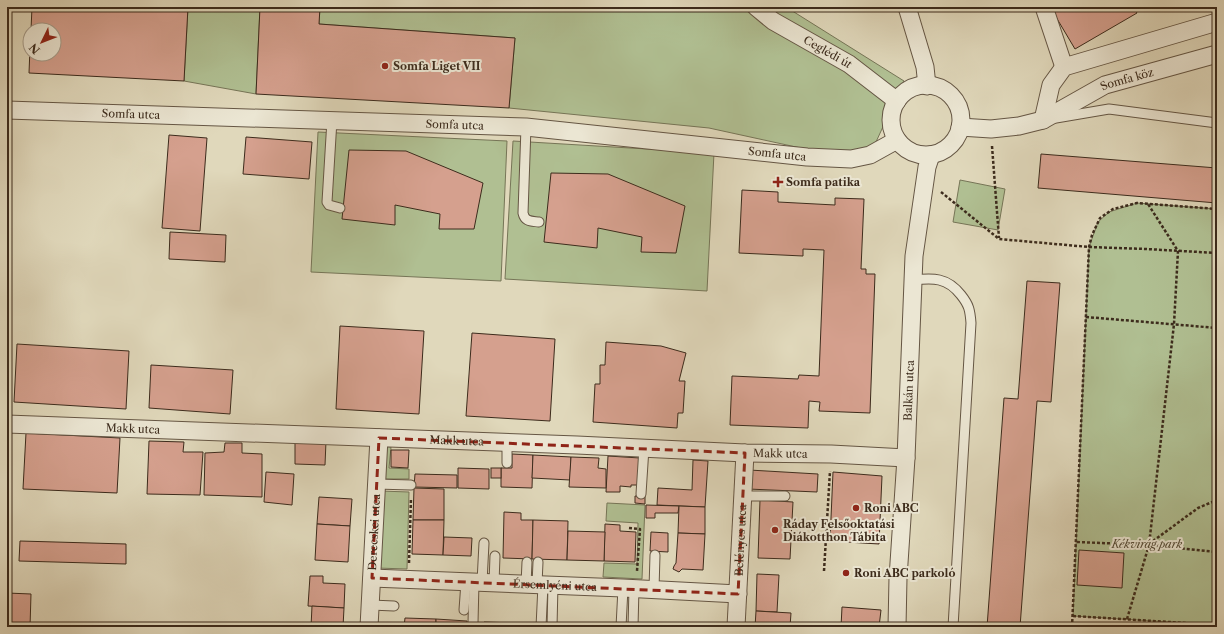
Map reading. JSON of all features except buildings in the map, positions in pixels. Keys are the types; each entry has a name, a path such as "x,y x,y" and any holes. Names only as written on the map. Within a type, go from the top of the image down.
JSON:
{"street":[{"name":"Ceglédi út","path":"756,7 773,21 849,64 897,101"},
{"path":"907,7 925,67 926,86"},
{"path":"1044,7 1064,67"},
{"path":"1043,120 1051,85 1064,67 1217,22"},
{"name":"Somfa köz","path":"960,127 991,129 1019,126 1043,120 1105,85 1217,54"},
{"path":"926,86 932,86 943,90 951,96 957,105 960,116 960,127 956,137 950,145 931,155 921,155 904,147 897,140 892,130 891,120 892,110 903,93 912,88 926,86"},
{"name":"Somfa utca","path":"7,110 526,127 807,157 851,159 870,155 897,140"},
{"name":"Balkán utca","path":"897,627 898,578 906,458 914,256 925,189 927,167 931,155"},
{"name":"Makk utca","path":"7,424 507,443 577,451 644,448 906,458"},
{"name":"Derecskei utca","path":"369,627 378,438"},
{"name":"Belényes utca","path":"736,627 745,453"},
{"name":"Érsemlyéni utca","path":"372,578 540,584 631,584 654,589 738,594"}],"lane":[{"path":"1043,120 1109,109 1217,123"},
{"path":"332,120 327,202 329,205 340,208"},
{"path":"526,127 523,213 526,220 539,222"},
{"path":"913,280 928,278 947,282 956,289 968,304 970,314 971,323 953,627"},
{"path":"507,443 507,463"},
{"path":"642,494 644,448"},
{"path":"376,484 411,485"},
{"path":"743,496 785,496"},
{"path":"473,623 484,543"},
{"path":"654,589 655,555"},
{"path":"464,610 495,556"},
{"path":"527,562 540,584 552,627"},
{"path":"538,562 541,627"},
{"path":"621,627 631,584"},
{"path":"631,584 633,627"},
{"path":"370,605 394,606"}],"path":[{"path":"991,129 999,239"},
{"path":"925,189 939,191 999,239 1089,247 1217,254"},
{"path":"1072,627 1089,247 1092,235 1100,218 1113,209 1137,203 1217,209"},
{"path":"1127,620 1149,545 1174,324 1178,251 1147,204"},
{"path":"1086,317 1217,328"},
{"path":"824,572 831,454"},
{"path":"410,556 411,485"},
{"path":"1149,545 1198,508 1217,500"},
{"path":"629,528 640,529 631,584"},
{"path":"1076,542 1149,545 1217,552"},
{"path":"1073,616 1217,625"}],"highlighted area":[{"path":"379,438 745,453 738,594 372,578"}],"green space":[{"path":"188,7 260,7 256,94 184,81"},
{"path":"320,7 786,7 904,81 870,155 851,159 709,128 509,108 515,38 319,24"},
{"path":"318,132 507,141 501,281 311,272"},
{"path":"513,141 714,153 707,291 505,279"},
{"path":"960,180 1005,189 998,230 953,222"},
{"name":"Kékvirág park","path":"1137,203 1217,209 1217,625 1073,616 1089,247 1098,222 1109,212"},
{"path":"381,446 391,447 389,468 409,469 409,479 381,479"},
{"path":"380,491 409,492 407,569 377,568"},
{"path":"607,503 645,505 642,579 603,577 604,563 637,564 638,523 606,521"}],"place":[{"name":"Somfa Liget VII","path":"385,66"},
{"name":"Somfa patika","path":"778,182"},
{"name":"Roni ABC","path":"856,508"},
{"name":"Ráday Felsőoktatási Diákotthon Tábita","path":"775,530"},
{"name":"Roni ABC parkoló","path":"846,573"}]}
